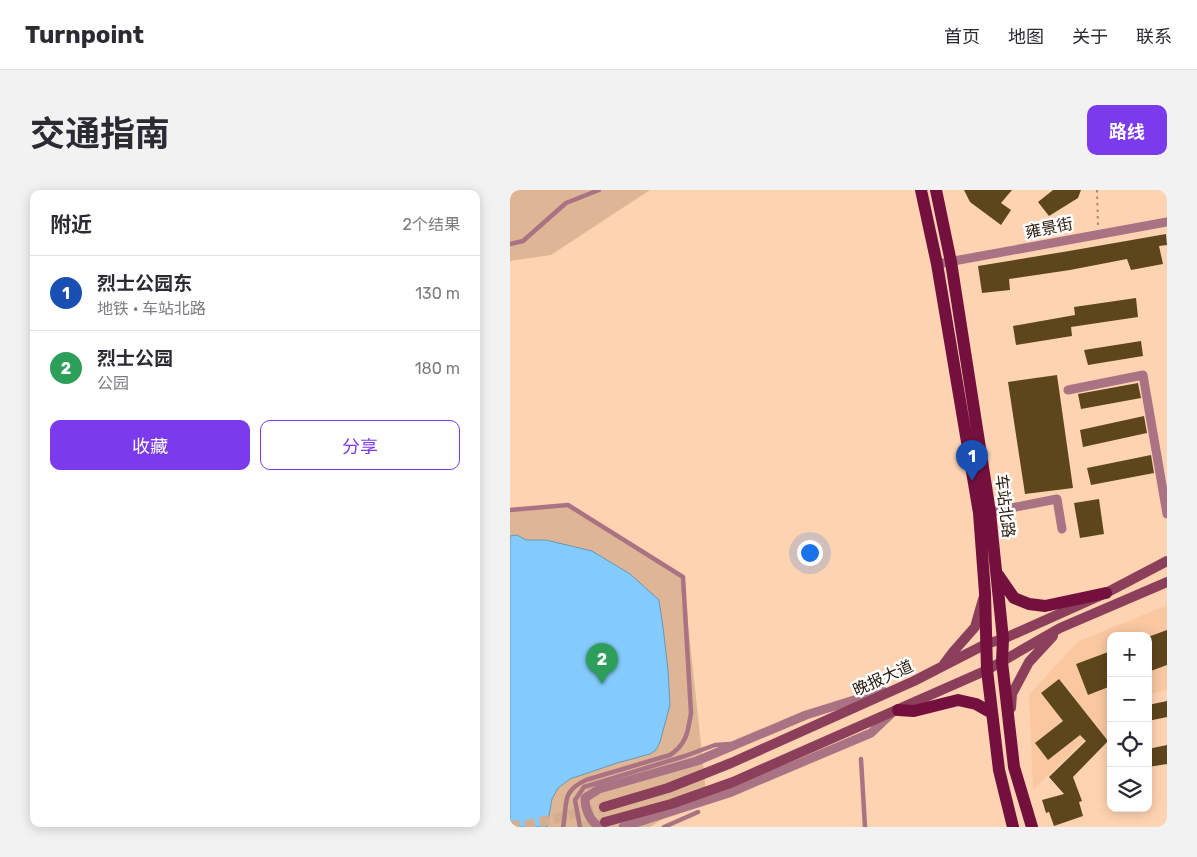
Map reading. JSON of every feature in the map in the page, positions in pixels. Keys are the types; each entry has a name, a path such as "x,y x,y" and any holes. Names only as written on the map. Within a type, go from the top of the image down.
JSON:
{"main road":[{"name":"车站北路","path":"921,190 996,573 1003,639 1002,662 1014,767 1032,827"},
{"name":"车站北路","path":"936,190 951,262 985,513 987,670 999,770 1013,827"},
{"name":"晚报大道","path":"604,807 668,788 732,763 914,681 986,644 1003,639 1106,593 1167,561"},
{"path":"996,573 1014,598 1029,604 1045,606 1106,593"},
{"path":"602,824 671,804 733,782 987,670 1060,628 1167,582"},
{"path":"942,667 952,652 975,627 985,593"},
{"path":"1009,729 1012,694 1029,662 1060,628"},
{"path":"896,711 914,711 958,700 976,704 992,713"}],"street":[{"name":"雍景街","path":"937,264 1167,222"},
{"path":"1068,390 1143,375 1167,514"},
{"path":"985,513 1057,499 1062,529"},
{"path":"602,824 597,826 590,817 585,803 585,798 599,789 697,761 806,715 914,681"},
{"path":"623,827 729,792 871,733 896,711"}],"lane":[{"path":"510,244 523,242 566,203 599,190"},
{"path":"510,510 568,505 683,577 691,713 689,729 684,742 678,750 670,755 576,784 568,795 564,827"},
{"path":"580,827 575,800 584,787 715,745 739,744"},
{"path":"861,759 865,827"},
{"path":"664,827 698,812"}],"path":[{"path":"1097,190 1098,234"}],"shaded area":[{"path":"510,190 650,190 551,255 510,261"},
{"path":"568,505 683,577 706,791 650,827 510,827 510,510"},
{"path":"1167,605 1167,689 1152,694 1152,632 1107,632 1107,741 1093,732 1033,790 1029,695 1077,642"}],"water":[{"path":"517,535 526,540 546,540 592,551 630,574 659,600 668,670 670,705 656,750 650,754 570,779 558,788 552,799 547,827 510,827 510,536"}],"building":[{"path":"964,190 1012,190 1001,203 1011,210 1001,225 970,202"},
{"path":"1053,190 1081,190 1078,198 1049,216 1038,202"},
{"path":"1166,234 1167,245 1159,246 1163,264 1131,270 1127,259 1009,279 1010,290 982,293 978,266"},
{"path":"1136,298 1138,317 1071,327 1072,336 1016,345 1013,326 1075,315 1074,307"},
{"path":"1141,341 1143,356 1088,365 1084,350"},
{"path":"1057,375 1073,488 1025,494 1008,382"},
{"path":"1138,383 1141,398 1081,409 1078,394"},
{"path":"1144,416 1147,433 1083,447 1080,430"},
{"path":"1151,455 1154,473 1091,485 1087,468"},
{"path":"1099,499 1104,534 1080,538 1074,503"},
{"path":"1167,630 1167,665 1152,671 1152,636"},
{"path":"1107,652 1107,688 1088,695 1076,664"},
{"path":"1059,679 1107,740 1107,742 1073,777 1082,801 1079,802 1083,816 1054,826 1049,812 1046,813 1042,800 1064,794 1049,777 1086,741 1080,735 1048,760 1035,743 1063,721 1041,693"},
{"path":"1167,701 1167,717 1152,720 1152,704"},
{"path":"1167,745 1167,764 1152,766 1152,748"}],"tunnel":[{"path":"510,826 527,825 604,807"},
{"path":"582,827 603,822"}],"place":[{"name":"烈士公园东","path":"972,481"},
{"name":"烈士公园","path":"602,684"}]}
